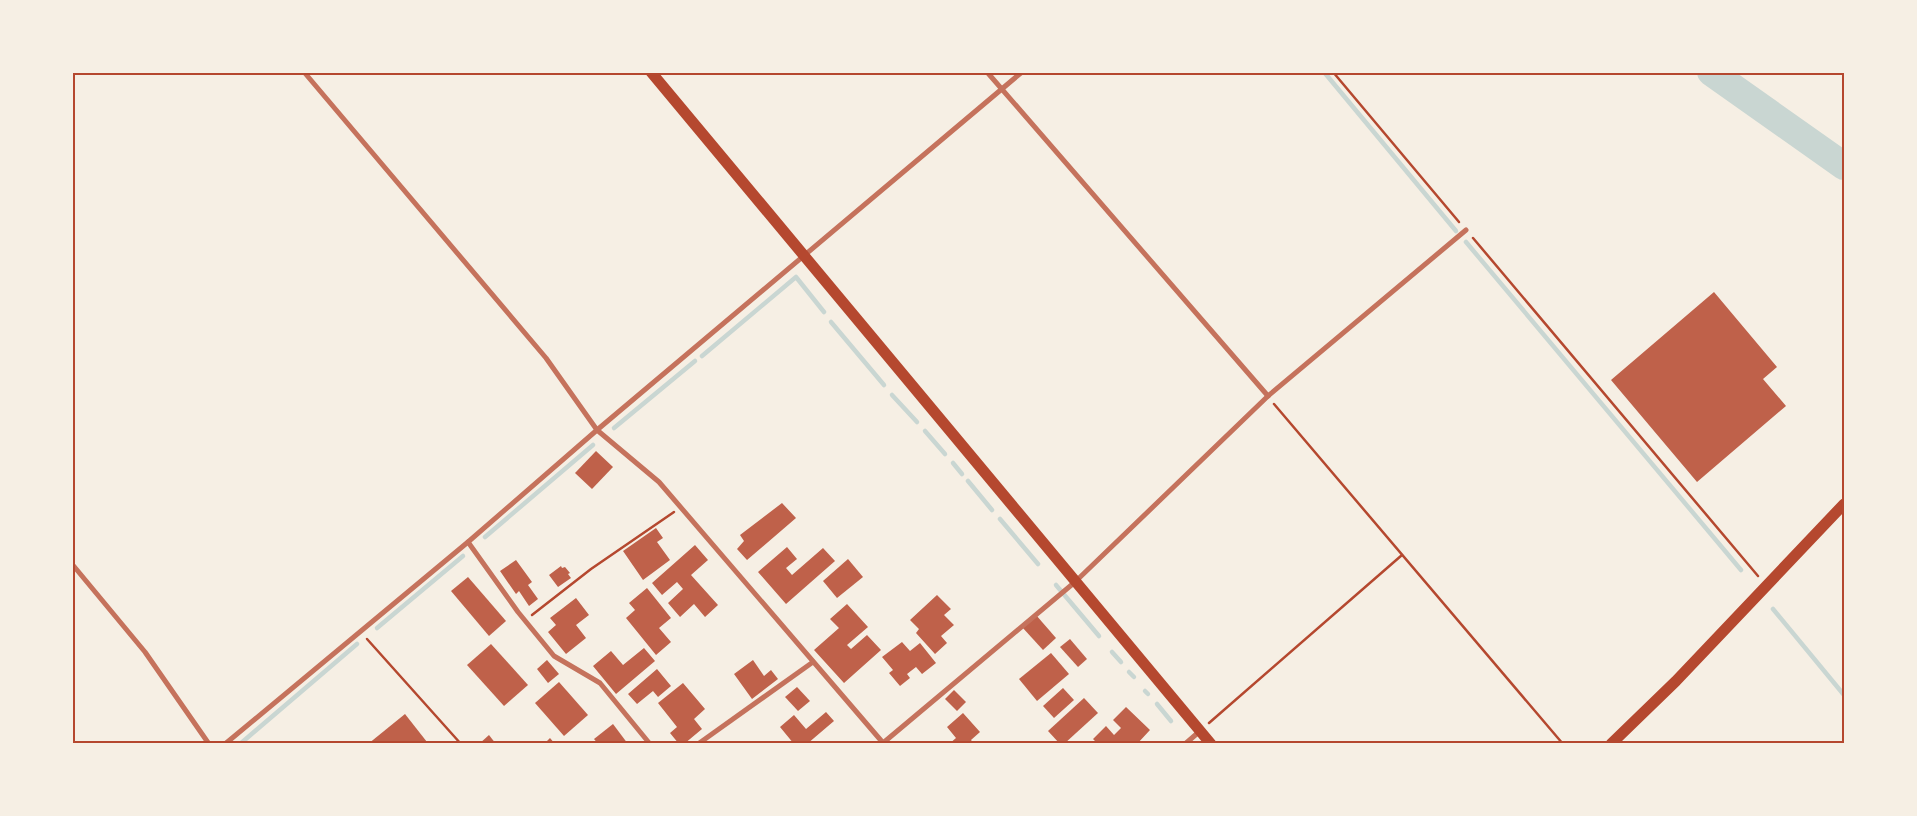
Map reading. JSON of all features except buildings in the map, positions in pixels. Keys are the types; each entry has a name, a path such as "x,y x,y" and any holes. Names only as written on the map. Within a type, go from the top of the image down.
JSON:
{"main road":[{"path":"651,72 1212,744"},
{"path":"1611,744 1676,680 1844,504"}],"street":[{"path":"304,72 546,358 597,430 659,482 883,743 1075,582 1268,396 1466,230"},
{"path":"987,72 1268,396"},
{"path":"225,744 468,542 597,430 1022,72"},
{"path":"468,542 554,656 600,683 650,744"},
{"path":"72,564 145,652 209,744"},
{"path":"698,744 813,662"},
{"path":"1185,744 1200,730"}],"path":[{"path":"1333,72 1766,586"},
{"path":"1268,396 1563,744"},
{"path":"525,620 591,569 680,508"},
{"path":"1200,730 1402,554"},
{"path":"360,632 461,744"}],"waterway":[{"path":"1324,72 1456,231"},
{"path":"1711,72 1844,166"},
{"path":"1466,242 1741,570"},
{"path":"702,356 796,277 824,312"},
{"path":"831,322 884,385"},
{"path":"614,428 695,361"},
{"path":"892,395 917,422"},
{"path":"925,431 945,454"},
{"path":"485,537 593,445"},
{"path":"953,463 962,474"},
{"path":"968,481 992,510"},
{"path":"1000,519 1038,564"},
{"path":"377,628 463,556"},
{"path":"1056,585 1099,636"},
{"path":"1773,609 1844,695"},
{"path":"240,744 357,644"},
{"path":"1112,652 1121,662"},
{"path":"1129,672 1134,677"},
{"path":"1145,691 1148,694"},
{"path":"1157,704 1171,721"}]}
